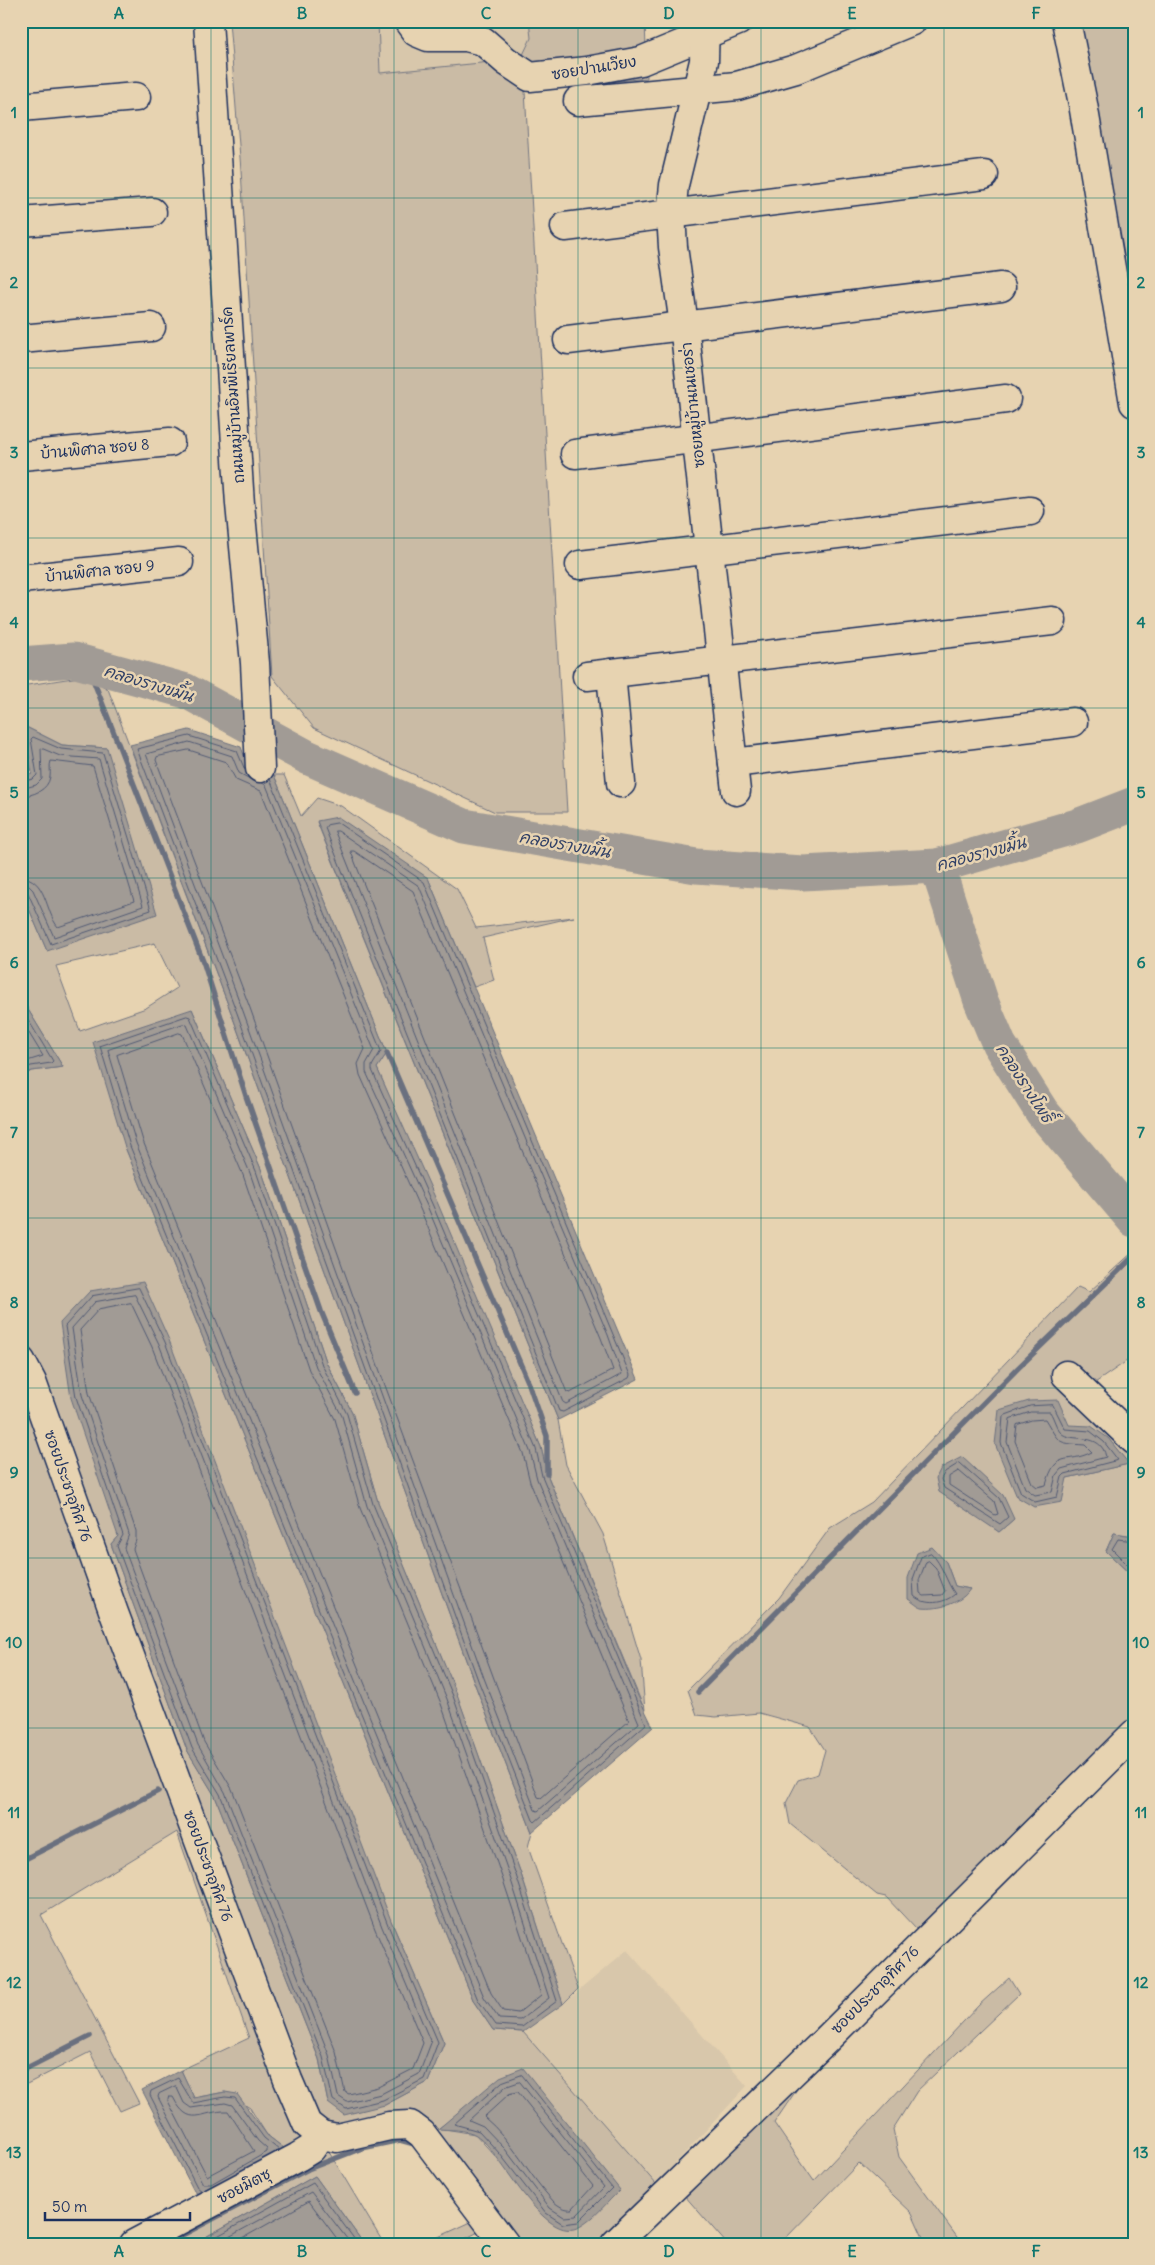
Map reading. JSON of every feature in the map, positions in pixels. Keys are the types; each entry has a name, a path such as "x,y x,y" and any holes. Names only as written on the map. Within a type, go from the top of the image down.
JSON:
{"street":[{"name":"ถนนหมู่บ้านอิมพีเรียลพาร์ค","path":"208,21 240,504 255,663 260,768"},
{"path":"408,21 416,32 428,37 466,37 482,31"},
{"name":"ซอยปานเวียง","path":"482,31 506,61 530,76 587,71 641,60 706,28 738,21"},
{"path":"578,102 737,86 796,69 912,21"},
{"path":"1066,21 1083,104 1134,403"},
{"name":"ซอยหมู่บ้านเนเชอร่า","path":"706,28 704,61 674,184 671,214 673,247 684,325 736,791"},
{"path":"21,107 136,97"},
{"path":"565,227 984,175"},
{"path":"21,222 152,212"},
{"path":"568,340 1001,287"},
{"path":"21,339 151,327"},
{"path":"574,454 697,440 1006,399"},
{"name":"บ้านพิศาล ซอย 8","path":"21,456 170,442"},
{"path":"580,565 1030,511"},
{"name":"บ้านพิศาล ซอย 9","path":"21,579 179,562"},
{"path":"621,783 599,675 1052,621"},
{"path":"733,764 1073,722"},
{"name":"ซอยประชาอุทิศ 76","path":"21,1361 32,1382 114,1613 288,2080 307,2124 321,2135"},
{"path":"1066,1375 1134,1440"},
{"name":"ซอยประชาอุทิศ 76","path":"615,2244 825,2041 1134,1734"},
{"path":"321,2135 337,2138 389,2126 410,2125 422,2134 505,2244"},
{"name":"ซอยมิตซุ","path":"134,2244 298,2157 311,2148 321,2135"}],"shaded area":[{"path":"229,21 378,21 380,73 521,59 531,38 529,21 645,21 647,78 525,91 567,812 495,812 314,728 272,676 241,170"},
{"path":"378,21 529,21 531,38 522,59 380,74"},
{"path":"1071,21 1134,21 1134,374"},
{"path":"86,676 108,689 232,1015 474,1682 532,1832 528,1847 578,1989 563,2004 521,1874 457,1695 378,1502 352,1412 327,1364 261,1169 192,1009 125,1147 474,2002 493,2030 523,2032 656,2184 633,2206 601,2244 518,2244 434,2134 349,2130 319,2124 26,1342 21,1339 21,1076 32,1071 63,1067 21,998 21,890 47,951 107,748 62,745 24,726 32,774 21,778 21,686","holes":["155,943 177,988 146,1008 80,1031 56,966","118,1536 392,1923 444,2043 428,2082 385,2105 328,2103 319,2059 215,1796 187,1750 111,1544","523,2068 496,2157 475,2134 439,2128"]},
{"path":"274,775 284,775 301,816 317,798 341,806 457,889 476,928 574,917 483,938 494,980 474,987 428,878 317,822 558,1420 566,1465 603,1534 641,1660 645,1711 547,1474 541,1447 377,1068 387,1053"},
{"path":"1134,1251 1134,1356 1079,1394 1134,1452 1134,1536 1114,1533 1106,1551 1134,1578 1134,1720 916,1929 886,1897 877,1895 790,1824 786,1803 798,1780 818,1774 825,1750 810,1727 759,1713 716,1717 697,1715 688,1690 779,1598 830,1528 872,1502 1078,1287 1089,1292","holes":["1108,1438 1128,1464 1067,1478","972,1512 1014,1519 999,1532","946,1562 955,1586 970,1589 908,1599"]},
{"path":"21,1387 307,2136 290,2153 267,2135 250,2108 225,2092 194,2098 181,2070 249,2038 177,1832 41,1915 139,2103 120,2111 90,2052 21,2087"},
{"path":"627,1950 747,2086 656,2184 523,2032 563,2004"},
{"path":"1009,1978 1019,1994 917,2091 893,2129 899,2157 962,2244 926,2244 912,2213 859,2163 780,2244 727,2244 684,2195 806,2076 774,2123 814,2181 979,2005"},
{"path":"329,2152 384,2244 364,2244 315,2176 193,2244 142,2244 313,2155"},
{"path":"471,2222 486,2228 455,2244 423,2244"}],"water":[{"path":"24,726 62,745 107,748 157,914 47,951 21,890 21,778 32,774"},
{"path":"189,730 241,747 248,766 274,775 387,1053 377,1068 438,1204 541,1447 547,1474 638,1696 653,1727 532,1832 474,1682 232,1015 130,745"},
{"path":"338,817 428,878 638,1379 558,1420 317,821"},
{"path":"21,998 63,1067 32,1071 21,1076"},
{"path":"192,1009 261,1169 327,1364 352,1412 378,1502 457,1694 521,1874 563,2004 523,2032 493,2030 474,2002 125,1147 93,1042"},
{"path":"143,1282 169,1340 392,1923 444,2043 428,2082 385,2105 344,2115 328,2103 319,2059 215,1796 187,1750 111,1544 118,1536 71,1398 60,1323 90,1291"},
{"path":"1058,1400 1069,1425 1091,1426 1108,1438 1129,1464 1067,1478 1062,1502 1034,1507 1017,1497 995,1444 999,1410 1029,1401"},
{"path":"962,1457 1003,1495 1014,1519 999,1532 939,1492 936,1478 941,1468"},
{"path":"1114,1533 1134,1536 1134,1578 1106,1551"},
{"path":"932,1547 946,1562 955,1586 970,1589 956,1602 949,1605 922,1608 908,1599 908,1578 917,1553"},
{"path":"523,2068 620,2190 581,2226 567,2229 553,2224 538,2212 486,2144 476,2135 463,2131 438,2129 500,2077"},
{"path":"181,2070 194,2098 225,2092 237,2094 267,2135 290,2153 204,2198 194,2191 142,2090"},
{"path":"315,2176 364,2244 193,2244"}],"waterway":[{"name":"คลองรางขมิ้น","path":"21,664 73,660 186,691 307,757 464,826 696,866 803,873 937,866 1077,826 1134,804"},
{"path":"87,664 204,964 246,1096 321,1311 355,1393"},
{"name":"คลองรางโพธิ์","path":"937,866 981,1001 999,1044 1042,1112 1134,1220"},
{"path":"387,1053 529,1384 547,1436 547,1474"},
{"path":"698,1692 1018,1368 1134,1256"},
{"path":"21,1861 158,1791"},
{"path":"21,2071 90,2036"},
{"path":"165,2244 308,2169 362,2148 400,2140 418,2145"}]}
